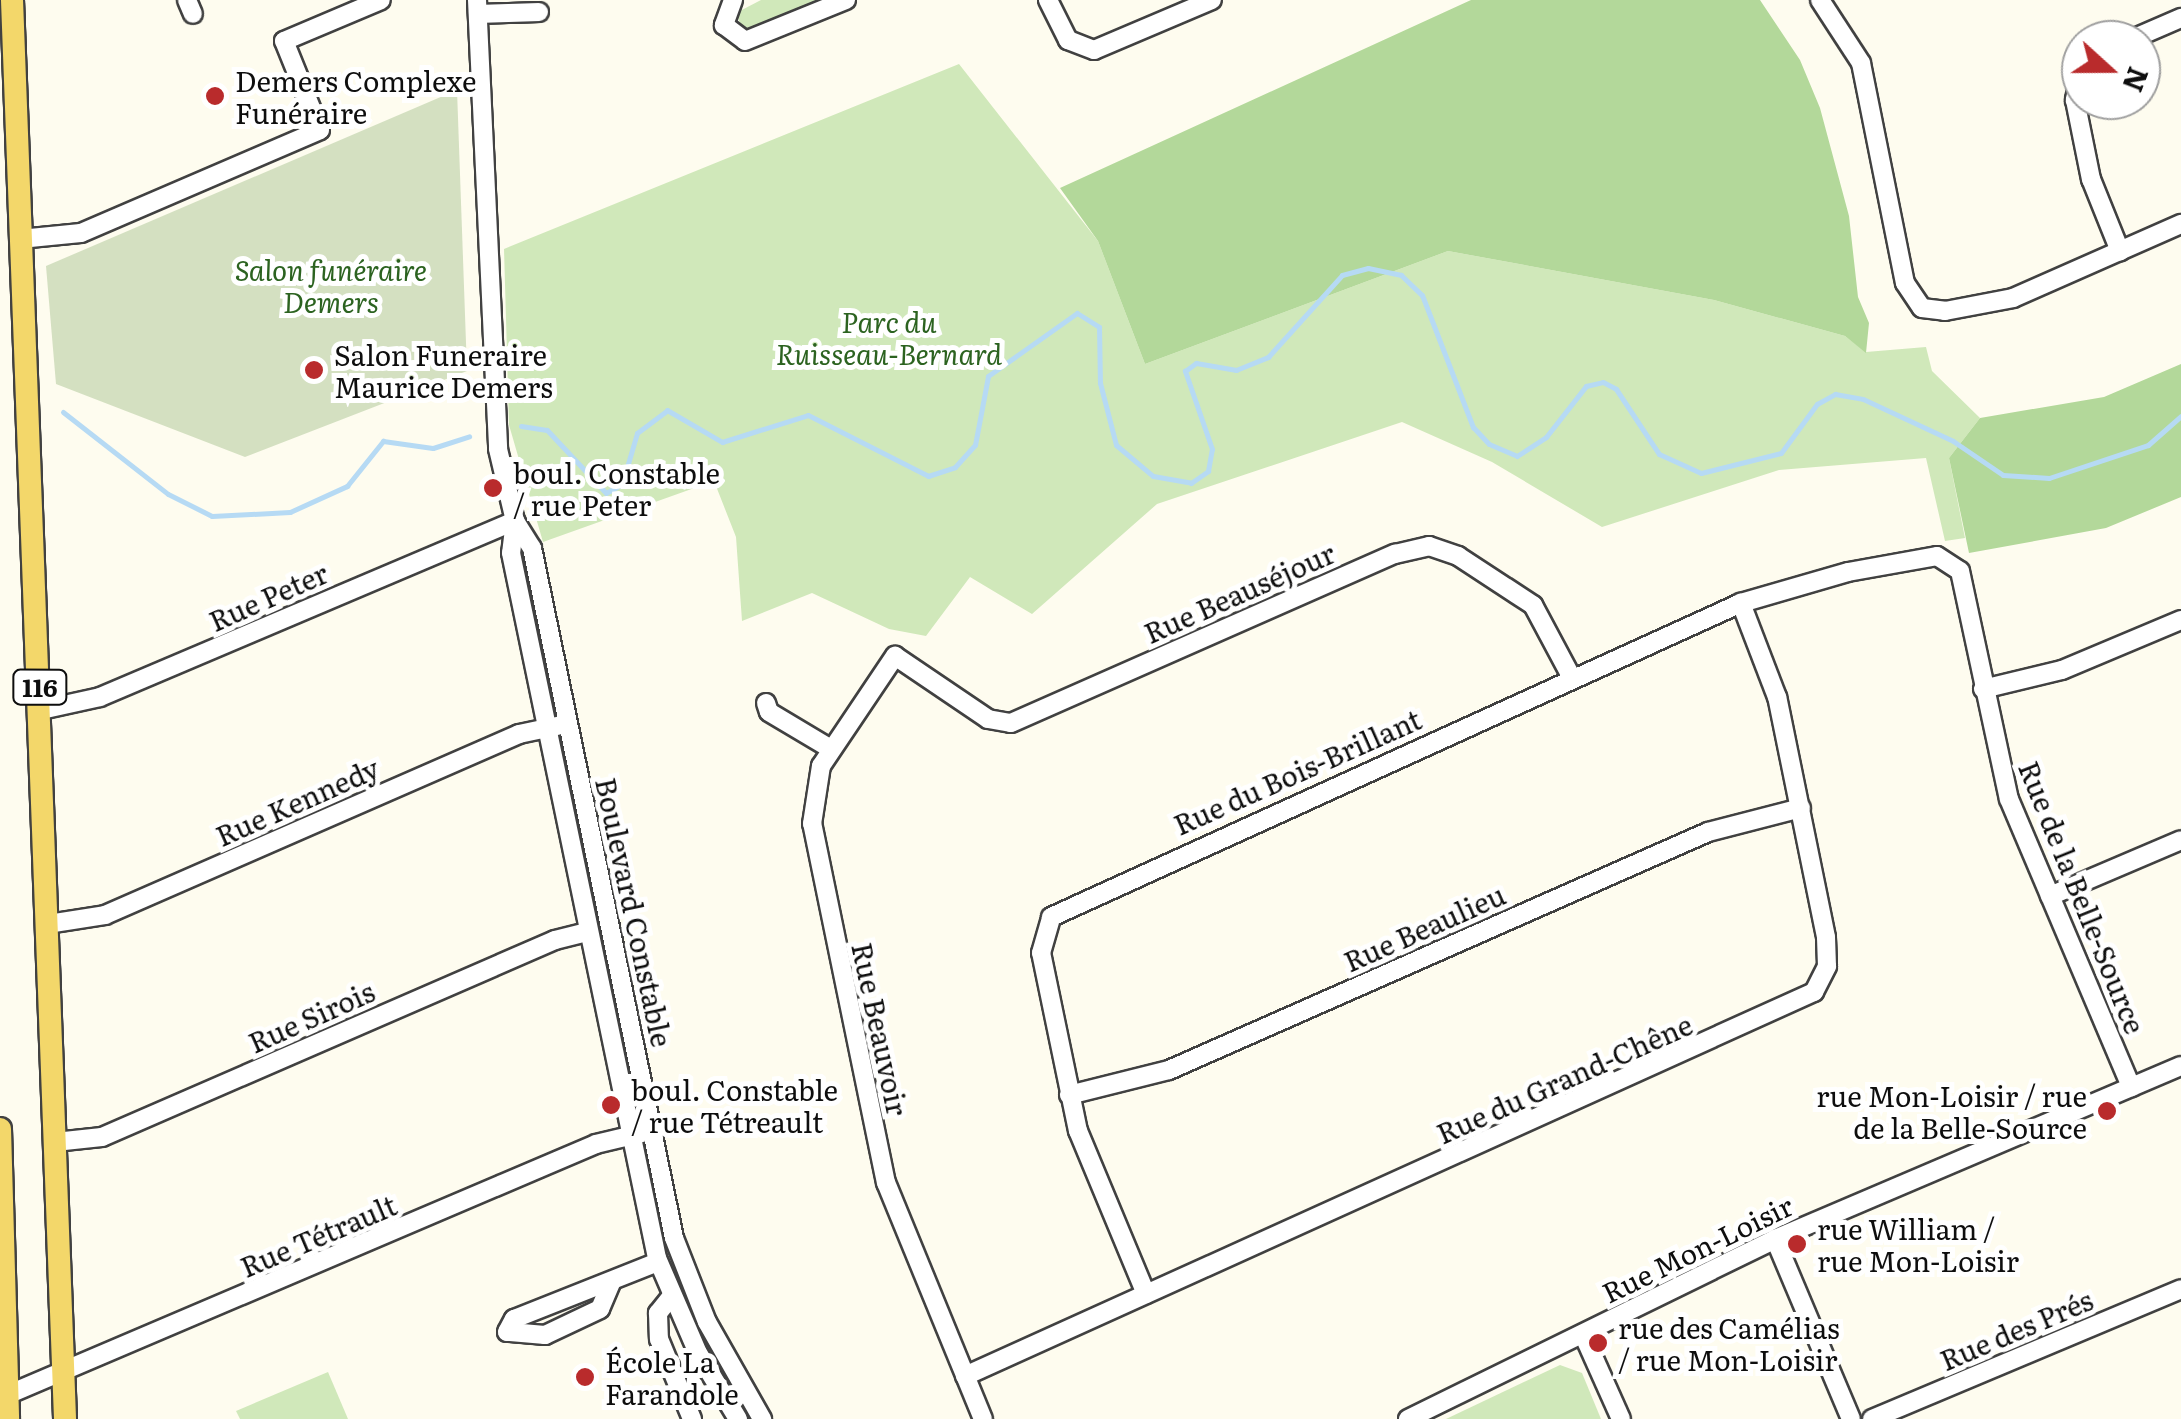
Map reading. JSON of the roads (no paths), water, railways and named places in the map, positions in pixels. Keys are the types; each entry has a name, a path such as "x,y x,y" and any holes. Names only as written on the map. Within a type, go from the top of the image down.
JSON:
{"main road":[{"name":"116","path":"12,0 65,1419"},
{"path":"0,1129 5,1405"}],"street":[{"path":"20,239 81,233 320,130 284,40 380,0"},
{"path":"733,0 724,25 746,41 846,0"},
{"path":"1048,0 1068,40 1094,50 1212,0"},
{"path":"1820,0 1861,63 1905,283 1922,308 1945,312 2013,298 2181,224"},
{"path":"478,7 539,12"},
{"name":"Boulevard Constable","path":"478,7 494,424 515,521 511,553 658,1262 670,1296 738,1419"},
{"path":"2079,120 2092,184 2120,251"},
{"name":"Boulevard Constable","path":"515,521 532,548 652,1131 692,1291 762,1419"},
{"name":"Rue Peter","path":"41,710 74,707 114,692 515,521"},
{"name":"Rue Beauséjour","path":"895,656 988,719 1012,723 1395,554 1429,546 1458,556 1533,605 1572,678"},
{"name":"Rue du Bois-Brillant","path":"1146,1294 1088,1158 1070,1095 1040,946 1056,912 1741,603 1813,580 1943,557"},
{"name":"Rue de la Belle-Source","path":"1943,557 1960,572 2009,799 2131,1087"},
{"name":"Rue du Grand-Chêne","path":"966,1376 1809,997 1825,973 1828,952 1771,674 1741,603"},
{"path":"1983,688 2062,670 2181,620"},
{"name":"Rue Beauvoir","path":"895,656 830,749 814,785 812,824 878,1150 898,1216 983,1419"},
{"path":"766,704 769,712 830,749"},
{"name":"Rue Kennedy","path":"48,924 105,915 520,734 568,724"},
{"name":"Rue Beaulieu","path":"1070,1095 1169,1070 1708,832 1801,808"},
{"path":"2050,896 2181,840"},
{"name":"Rue Sirois","path":"55,1142 102,1137 555,940 588,932"},
{"name":"Rue Mon-Loisir","path":"1408,1419 1775,1239 2181,1066"},
{"name":"Rue Tétrault","path":"5,1405 63,1374 596,1144 652,1131"},
{"path":"1775,1239 1850,1419"},
{"path":"612,1283 600,1310 545,1335 507,1332 514,1319 598,1282 612,1283 658,1262"},
{"name":"Rue des Prés","path":"1872,1419 2181,1289"},
{"path":"670,1296 658,1313 659,1338 692,1419"},
{"path":"1583,1334 1621,1419"}],"waterway":[{"path":"521,426 547,430 606,493 622,484 637,433 667,410 722,442 808,415 928,476 955,467 975,445 988,376 1077,313 1099,327 1100,383 1116,445 1153,476 1191,483 1208,471 1212,449 1185,371 1196,363 1236,370 1268,357 1342,275 1368,268 1401,275 1422,295 1473,427 1489,444 1517,456 1546,437 1586,386 1603,382 1616,389 1659,454 1701,473 1781,453 1817,404 1835,394 1863,399 1953,441 2003,475 2049,478 2148,445 2181,416"},
{"path":"63,412 168,494 212,516 290,512 347,486 383,441 433,448 469,436"}],"place":[{"name":"Demers Complexe Funéraire","path":"215,96"},
{"name":"Salon Funeraire Maurice Demers","path":"314,370"},
{"name":"boul. Constable / rue Peter","path":"493,488"},
{"name":"boul. Constable / rue Tétreault","path":"611,1105"},
{"name":"rue Mon-Loisir / rue de la Belle-Source","path":"2107,1111"},
{"name":"rue William / rue Mon-Loisir","path":"1797,1244"},
{"name":"rue des Camélias / rue Mon-Loisir","path":"1598,1343"},
{"name":"École La Farandole","path":"585,1377"}],"park label":[{"name":"Salon funéraire Demers","path":"331,285"},
{"name":"Parc du Ruisseau-Bernard","path":"889,337"}]}
